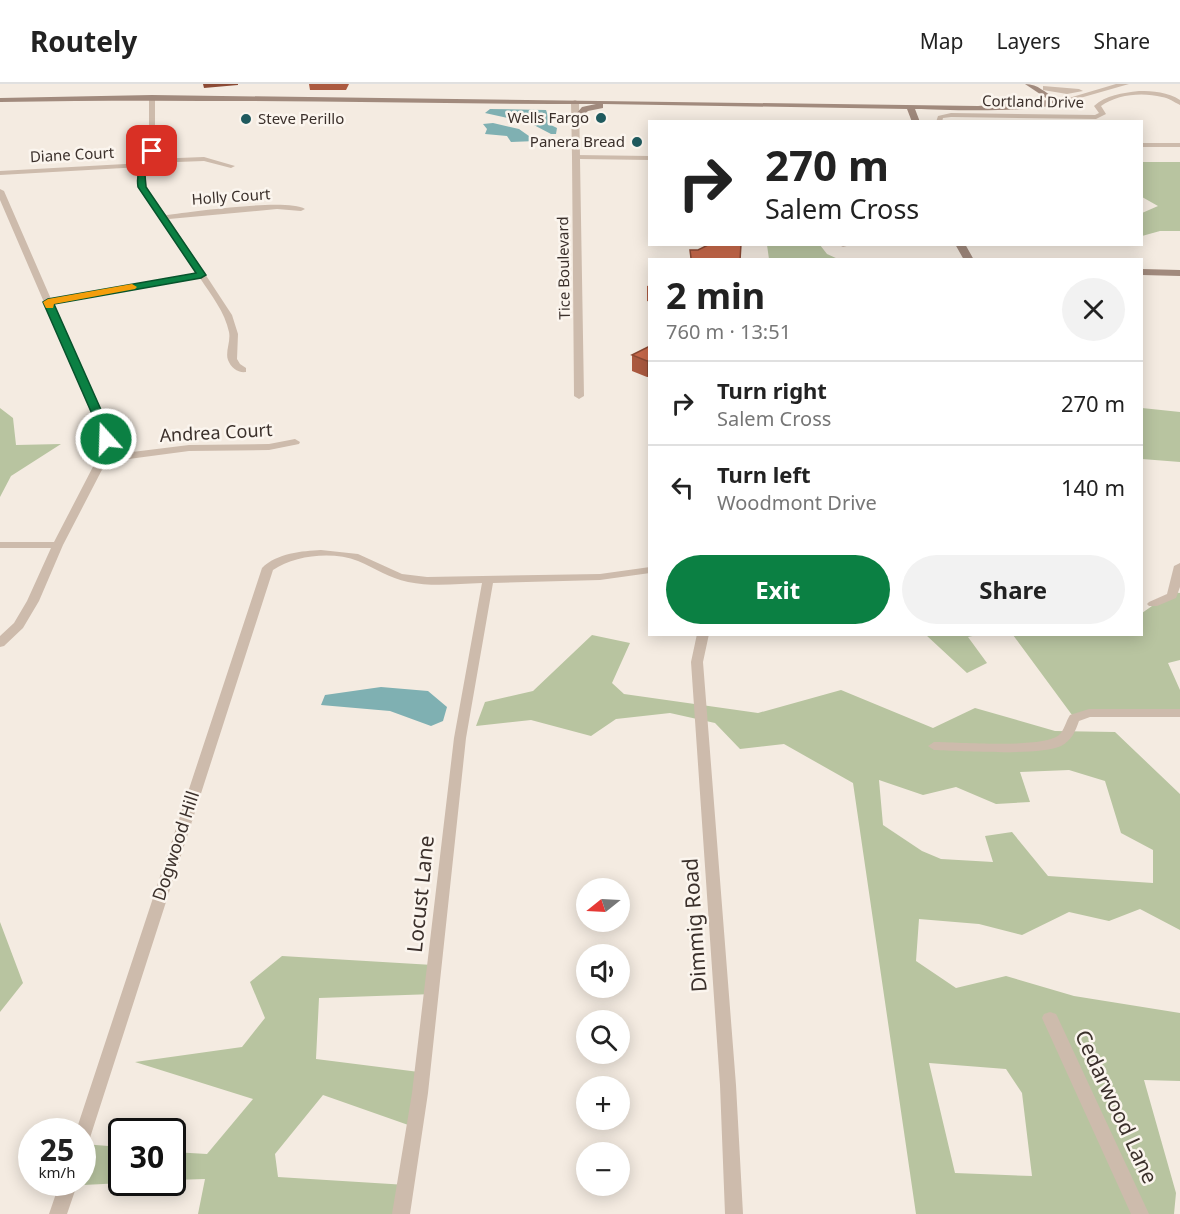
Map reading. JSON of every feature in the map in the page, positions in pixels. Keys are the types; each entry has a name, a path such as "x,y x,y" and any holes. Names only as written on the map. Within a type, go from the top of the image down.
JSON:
{"main road":[{"path":"1029,84 1059,99"},
{"path":"1029,84 1036,96 1030,101"},
{"path":"1042,86 1059,99"},
{"path":"0,100 152,97 1007,107 1059,99"},
{"path":"910,106 915,120 927,111 944,106 1059,99"},
{"path":"372,100 570,102"},
{"path":"526,103 547,106 566,116 590,108 637,103"},
{"path":"1143,272 1180,273"}],"street":[{"path":"1042,86 1069,92 1091,92 1112,84"},
{"path":"1059,99 1125,84"},
{"path":"1091,92 1106,99"},
{"name":"Cortland Drive","path":"939,120 947,115 1102,115 1103,112 1097,106 1106,99 1151,93 1171,96 1180,103"},
{"path":"152,97 153,145 141,175 142,187 164,216 232,325 234,347 232,359 236,366 243,370"},
{"path":"1059,99 1074,115"},
{"name":"Tice Boulevard","path":"570,102 566,116 576,140 579,396"},
{"name":"Tice Boulevard","path":"566,116 570,102"},
{"path":"1143,145 1180,145"},
{"path":"576,157 648,158"},
{"name":"Diane Court","path":"0,173 204,159 231,166"},
{"path":"0,191 104,430 105,448 102,459 58,545 33,601 19,625 0,643"},
{"name":"Holly Court","path":"164,216 277,207 300,209"},
{"path":"48,302 201,275"},
{"name":"Andrea Court","path":"102,459 189,448 269,447 295,442"},
{"path":"0,544 58,545"},
{"name":"Dogwood Hill","path":"89,1118 267,570 279,560 295,556 347,555 363,559 393,574 413,580 488,580"},
{"path":"1153,603 1172,596 1180,566"},
{"path":"488,580 600,576 648,570"},
{"name":"Locust Lane","path":"402,1214 420,1093 460,738 488,580"},
{"name":"Dimmig Road","path":"703,636 697,662 728,1085 734,1214"},
{"path":"934,746 1034,747 1055,744 1067,736 1074,718 1080,715 1089,713 1180,714"},
{"name":"Cedarwood Lane","path":"1050,1018 1140,1214"},
{"path":"58,1214 64,1196"}],"green space":[{"path":"1143,162 1180,162 1180,231 1160,231 1143,236 1143,213 1158,206 1143,198"},
{"path":"767,246 821,246 827,254 836,258 769,258"},
{"path":"0,408 13,418 16,445 61,444 11,476 0,497"},
{"path":"1143,408 1180,412 1180,462 1143,459"},
{"path":"1172,592 1180,593 1180,660 1168,663 1180,690 1180,714 1072,715 1014,636 1143,636 1143,612"},
{"path":"592,635 630,643 612,683 624,694 758,713 841,690 933,728 975,708 1055,731 1115,732 1180,794 1180,930 1140,909 1109,921 1069,912 1022,935 979,924 919,919 916,961 956,988 1006,976 1074,996 1180,1013 1180,1081 1144,1080 1176,1193 1174,1214 916,1214 853,783 784,744 740,749 715,723 670,713 616,719 591,736 531,720 476,726 485,702 533,691","holes":["1069,770 1105,781 1121,833 1153,850 1153,883 1048,876 1012,832 985,836 993,862 941,859 922,851 883,825 879,780 923,795 956,787 996,804 1030,802 1020,772","929,1063 1006,1069 1022,1093 1032,1176 955,1173"]},
{"path":"927,636 972,636 968,637 987,663 967,673"},
{"path":"0,922 23,983 0,1012"},
{"path":"282,956 433,965 434,994 319,998 316,1059 419,1072 414,1127 323,1095 275,1154 278,1177 407,1185 405,1214 198,1214 205,1179 186,1180 186,1153 207,1154 253,1099 135,1062 242,1047 265,1018 250,982"},
{"path":"96,1145 108,1146 108,1184 96,1184"}],"water":[{"path":"490,109 546,110 551,125 557,128 556,134 551,134 530,123 485,113"},
{"path":"493,123 519,129 536,141 511,142 507,136 485,134 487,129 483,124"},
{"path":"381,687 428,691 447,707 443,721 431,726 390,711 321,705 325,695"}],"building":[{"path":"706,246 741,246 740,258 691,258 690,250 698,250"},
{"path":"648,347 648,361 632,355"}],"slow traffic":[{"path":"50,306 48,302 132,287"}],"place":[{"name":"Wells Fargo","path":"601,118"},
{"name":"Steve Perillo","path":"246,119"},
{"name":"Panera Bread","path":"637,142"}],"route":[{"path":"106,439 48,302 201,275 164,216 142,187 142,170 152,151"}]}
